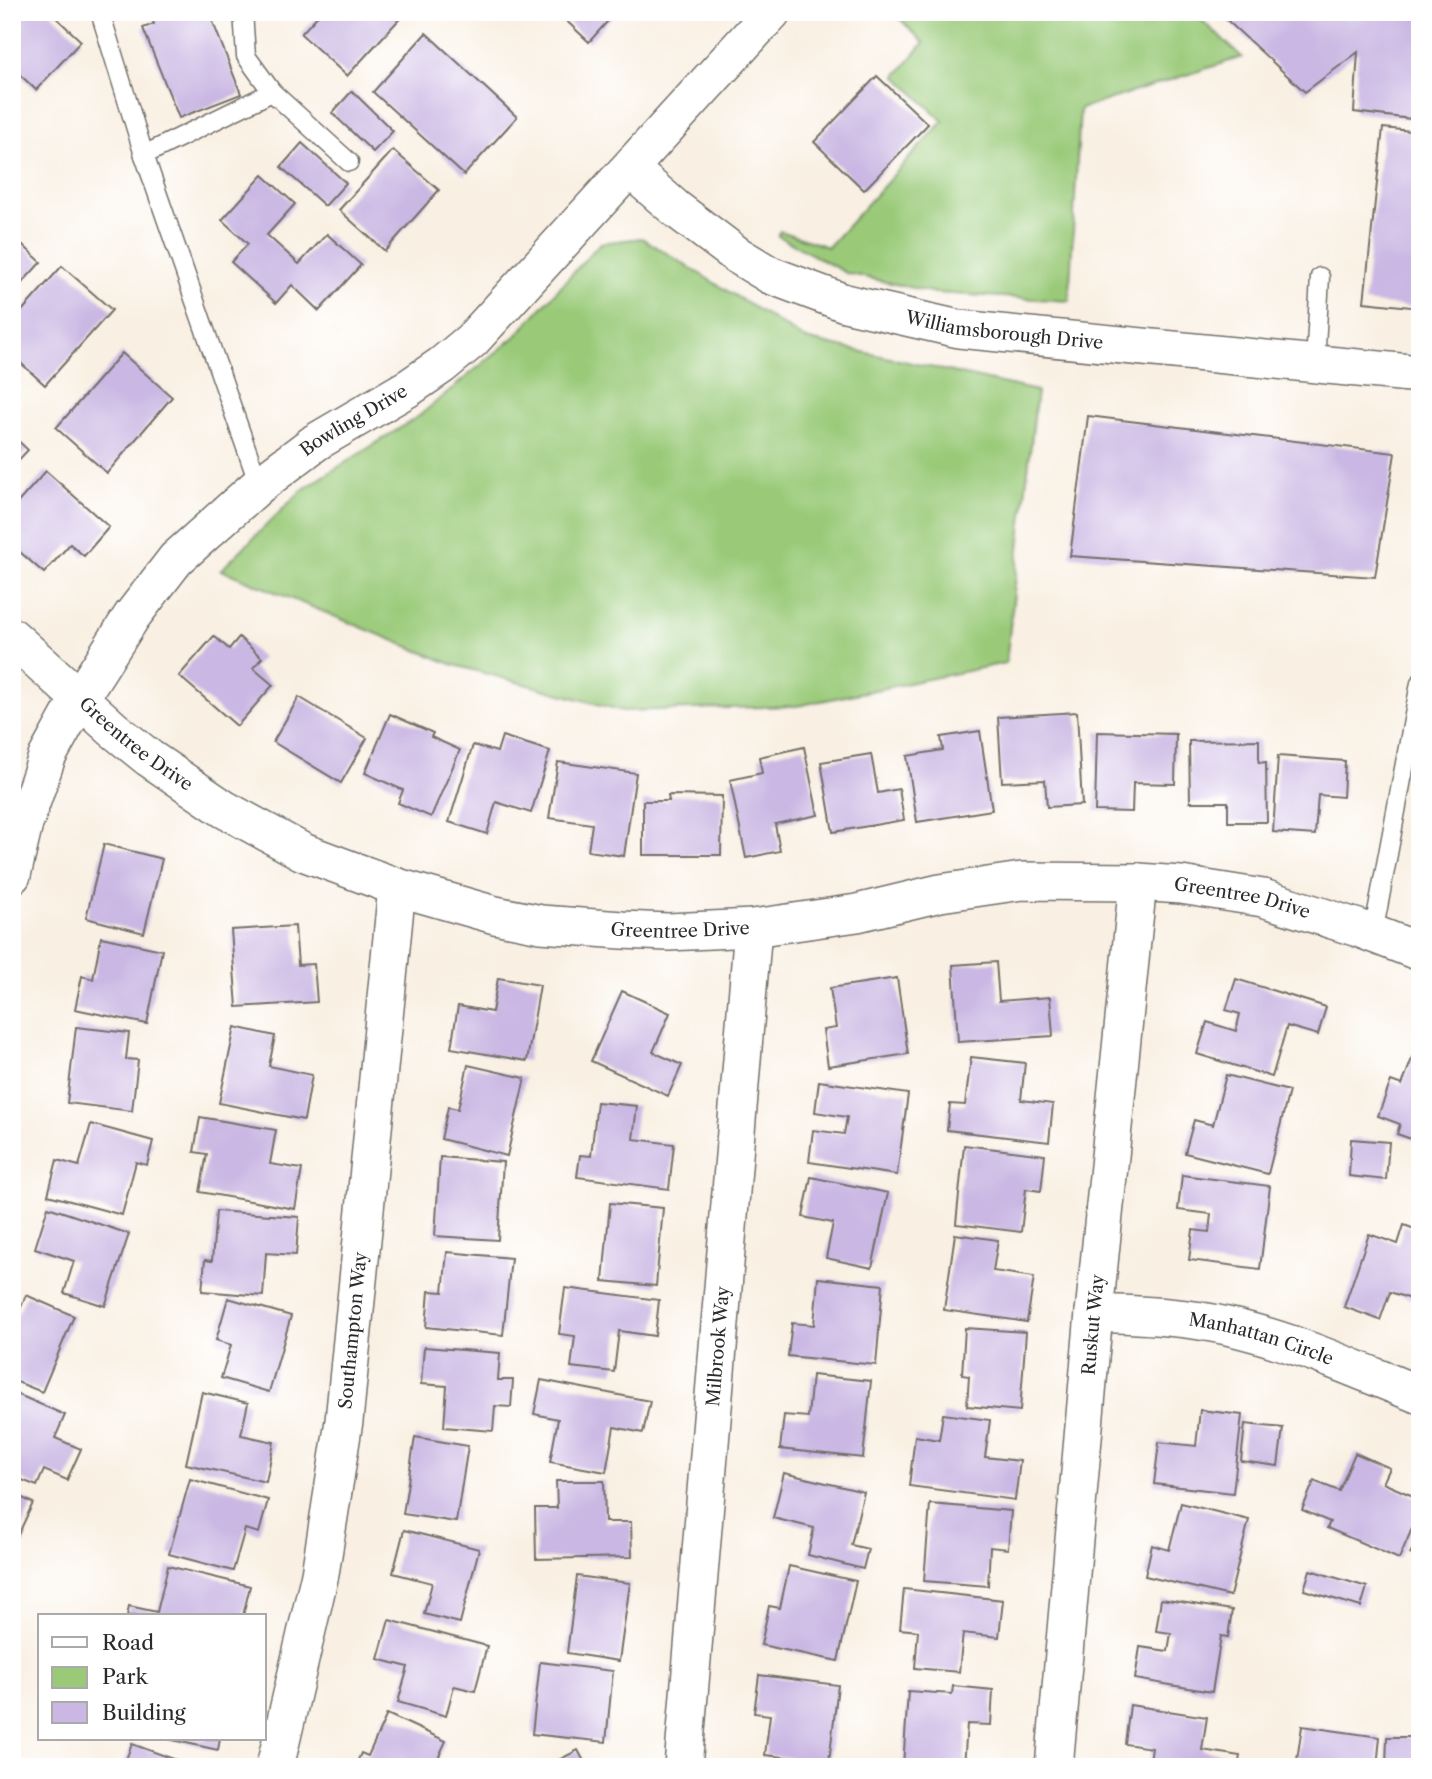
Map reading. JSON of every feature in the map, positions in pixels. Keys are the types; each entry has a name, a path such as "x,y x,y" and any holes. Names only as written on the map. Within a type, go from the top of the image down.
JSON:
{"street":[{"name":"Bowling Drive","path":"12,875 24,824 47,757 79,699 132,616 176,559 259,485 316,442 410,387 472,340 772,12"},
{"name":"Williamsborough Drive","path":"630,169 705,233 737,255 770,275 845,303 959,329 1420,374"},
{"name":"Greentree Drive","path":"12,637 79,699 149,758 224,809 303,852 397,887 495,915 541,924 668,932 752,928 858,913 940,893 1022,881 1138,882 1181,885 1263,898 1420,952"},
{"name":"Ruskut Way","path":"1054,1767 1094,1313 1138,882"},
{"name":"Southampton Way","path":"275,1767 320,1574 344,1421 397,887"},
{"name":"Milbrook Way","path":"683,1767 752,928"},
{"name":"Manhattan Circle","path":"1094,1313 1187,1319 1227,1326 1304,1349 1420,1395"}],"lane":[{"path":"100,12 144,155 259,485"},
{"path":"243,12 241,16 246,56 272,92 349,162"},
{"path":"144,155 272,92"},
{"path":"1315,364 1320,277"},
{"path":"1373,934 1420,683"}],"green space":[{"path":"893,12 1193,12 1242,57 1080,109 1069,301 935,293 846,273 778,236 780,231 828,247 943,121 896,76 924,43"},
{"path":"642,238 805,339 1037,391 1006,663 797,706 623,711 451,664 221,570 302,490 419,416 516,336 600,243"}],"building":[{"path":"12,12 50,12 81,41 36,90 12,67"},
{"path":"150,12 209,12 241,94 179,118 143,28 154,24"},
{"path":"321,12 406,12 347,76 301,34"},
{"path":"557,12 616,12 589,42"},
{"path":"1218,12 1420,12 1420,120 1354,112 1358,52 1305,92"},
{"path":"426,33 517,117 464,175 373,92"},
{"path":"877,76 928,124 864,190 814,142"},
{"path":"352,91 393,131 373,152 332,113"},
{"path":"1383,128 1420,132 1420,308 1364,302"},
{"path":"302,143 346,183 325,206 281,167"},
{"path":"393,150 439,190 385,251 339,210"},
{"path":"263,175 295,204 267,235 299,264 327,234 361,265 319,311 292,285 276,303 231,262 248,244 222,220"},
{"path":"12,235 41,262 21,284 12,276"},
{"path":"62,266 112,310 45,385 12,355 12,322"},
{"path":"122,353 172,397 107,473 56,428"},
{"path":"1088,416 1395,453 1375,577 1070,556"},
{"path":"12,435 28,450 12,467"},
{"path":"46,471 109,527 84,556 70,544 44,573 12,545 12,509"},
{"path":"214,636 229,649 239,637 262,658 253,668 273,685 237,726 179,676"},
{"path":"299,697 367,738 341,783 273,742"},
{"path":"1077,712 1082,805 1047,807 1045,780 1002,782 998,717"},
{"path":"390,714 433,733 431,737 460,750 431,817 398,803 403,790 365,773"},
{"path":"980,731 992,810 917,822 907,756 943,750 941,737"},
{"path":"1097,732 1176,734 1175,784 1133,783 1132,812 1095,811"},
{"path":"502,736 550,751 531,813 496,802 487,834 449,822 473,745 497,752"},
{"path":"1259,740 1259,763 1266,762 1267,822 1228,822 1228,802 1190,802 1189,741"},
{"path":"804,747 818,815 775,824 780,851 746,858 730,780 762,773 759,757"},
{"path":"871,754 878,793 899,789 904,820 833,832 821,762"},
{"path":"1278,756 1345,761 1343,797 1318,795 1315,835 1273,832"},
{"path":"558,762 636,773 624,856 588,851 592,824 549,818"},
{"path":"668,795 722,796 721,855 643,855 643,801 669,801"},
{"path":"104,844 162,859 144,933 86,918"},
{"path":"295,926 298,965 314,964 317,1002 237,1007 231,930"},
{"path":"101,937 162,950 147,1024 75,1009 82,976 93,979"},
{"path":"996,962 999,1001 1050,997 1053,1036 958,1042 953,965"},
{"path":"498,978 540,985 527,1061 451,1048 458,1006 492,1012"},
{"path":"897,978 908,1054 828,1066 823,1030 836,1028 830,988"},
{"path":"1236,979 1326,1007 1318,1035 1287,1026 1272,1077 1197,1054 1207,1022 1236,1031 1240,1014 1226,1010"},
{"path":"622,991 670,1013 653,1052 682,1065 668,1096 591,1061"},
{"path":"76,1027 129,1033 126,1059 138,1060 132,1111 67,1103"},
{"path":"235,1027 275,1036 269,1066 312,1075 304,1120 219,1103"},
{"path":"1419,1040 1420,1142 1397,1134 1400,1124 1378,1116 1391,1081 1402,1085"},
{"path":"971,1057 1025,1063 1021,1100 1053,1104 1049,1142 947,1130 950,1104 965,1105"},
{"path":"468,1065 525,1078 507,1156 441,1139 448,1107 458,1109"},
{"path":"1226,1075 1289,1091 1268,1174 1185,1153 1194,1120 1213,1125"},
{"path":"819,1081 908,1094 897,1175 809,1162 813,1130 844,1134 847,1117 815,1112"},
{"path":"597,1102 637,1106 633,1139 674,1144 669,1189 577,1177 580,1155 591,1156"},
{"path":"200,1117 276,1130 270,1164 302,1169 295,1209 200,1192 207,1154 194,1152"},
{"path":"91,1124 153,1141 147,1165 136,1162 122,1215 48,1195 57,1160 79,1166"},
{"path":"1351,1139 1389,1142 1386,1180 1349,1176"},
{"path":"964,1145 1045,1155 1041,1191 1026,1189 1021,1232 956,1224"},
{"path":"440,1157 503,1162 498,1240 435,1236"},
{"path":"1182,1175 1270,1186 1260,1269 1189,1260 1193,1230 1209,1232 1211,1214 1178,1210"},
{"path":"811,1177 888,1193 872,1268 826,1258 833,1223 803,1217"},
{"path":"610,1203 663,1208 656,1286 603,1281"},
{"path":"48,1207 129,1234 105,1306 64,1293 74,1261 35,1248"},
{"path":"216,1211 299,1217 296,1255 266,1253 263,1296 202,1291 205,1260 212,1261"},
{"path":"1404,1225 1420,1231 1420,1302 1390,1292 1380,1320 1344,1307 1369,1234 1398,1244"},
{"path":"955,1234 998,1240 993,1271 1034,1277 1027,1322 944,1310"},
{"path":"447,1252 511,1258 503,1335 426,1327 429,1291 443,1292"},
{"path":"818,1278 883,1285 876,1365 788,1356 792,1323 814,1325"},
{"path":"565,1288 659,1300 655,1336 619,1331 614,1372 571,1367 575,1336 559,1334"},
{"path":"26,1295 74,1316 42,1392 12,1380 12,1328"},
{"path":"228,1298 291,1316 269,1392 221,1378 231,1345 216,1340"},
{"path":"965,1328 1026,1332 1020,1411 967,1406 969,1376 962,1375"},
{"path":"424,1347 500,1353 498,1380 513,1380 511,1407 495,1406 493,1431 444,1427 447,1386 421,1384"},
{"path":"812,1375 871,1381 863,1458 780,1449 784,1415 808,1417"},
{"path":"541,1380 650,1401 643,1433 614,1427 606,1472 550,1462 558,1419 534,1414"},
{"path":"12,1392 65,1415 55,1438 81,1449 67,1480 44,1470 37,1486 12,1476"},
{"path":"202,1392 248,1403 241,1435 274,1442 266,1482 186,1464"},
{"path":"1200,1410 1242,1415 1233,1493 1154,1484 1159,1442 1196,1446"},
{"path":"943,1414 990,1420 985,1457 1020,1461 1015,1500 909,1486 915,1436 939,1440"},
{"path":"1245,1424 1283,1428 1278,1466 1241,1461"},
{"path":"415,1437 468,1446 456,1522 403,1514"},
{"path":"1355,1453 1390,1468 1383,1483 1420,1499 1420,1510 1399,1559 1327,1528 1330,1522 1302,1510 1314,1481 1339,1491"},
{"path":"784,1473 864,1492 851,1545 868,1549 863,1569 808,1555 814,1528 773,1518"},
{"path":"190,1479 268,1500 259,1533 245,1529 233,1571 169,1554"},
{"path":"556,1481 604,1481 605,1522 631,1522 632,1557 536,1559 535,1508 557,1508"},
{"path":"12,1493 33,1503 12,1548"},
{"path":"1181,1503 1249,1520 1230,1596 1145,1576 1152,1545 1169,1550"},
{"path":"930,1504 1011,1511 1008,1549 990,1547 988,1586 924,1581"},
{"path":"404,1530 479,1549 460,1623 424,1614 432,1583 393,1573"},
{"path":"1420,1535 1420,1560 1410,1554"},
{"path":"168,1566 250,1586 243,1614 127,1614 129,1606 157,1612"},
{"path":"789,1566 856,1581 838,1661 761,1645 769,1606 780,1608"},
{"path":"1310,1570 1367,1587 1361,1607 1304,1590"},
{"path":"577,1576 630,1583 619,1661 567,1653"},
{"path":"904,1589 1003,1600 999,1637 963,1633 959,1672 915,1668 918,1631 900,1629"},
{"path":"1161,1599 1232,1610 1228,1637 1221,1636 1212,1692 1135,1679 1140,1647 1168,1651 1171,1633 1156,1631"},
{"path":"389,1620 487,1646 475,1691 454,1686 446,1716 398,1702 408,1667 378,1659"},
{"path":"540,1662 613,1671 606,1742 532,1734"},
{"path":"759,1675 838,1685 829,1762 765,1755 770,1715 754,1713"},
{"path":"953,1686 993,1690 991,1725 967,1724 964,1767 903,1767 908,1691 952,1694"},
{"path":"1130,1705 1207,1717 1202,1750 1240,1756 1238,1767 1149,1767 1152,1748 1125,1744"},
{"path":"387,1714 446,1741 434,1767 355,1767 361,1753 368,1756"},
{"path":"1302,1726 1380,1737 1377,1767 1296,1767"},
{"path":"1387,1737 1420,1737 1420,1767 1386,1767"},
{"path":"173,1740 220,1740 218,1750"},
{"path":"132,1744 193,1766 193,1767 123,1767"},
{"path":"578,1750 587,1767 545,1767"}]}
